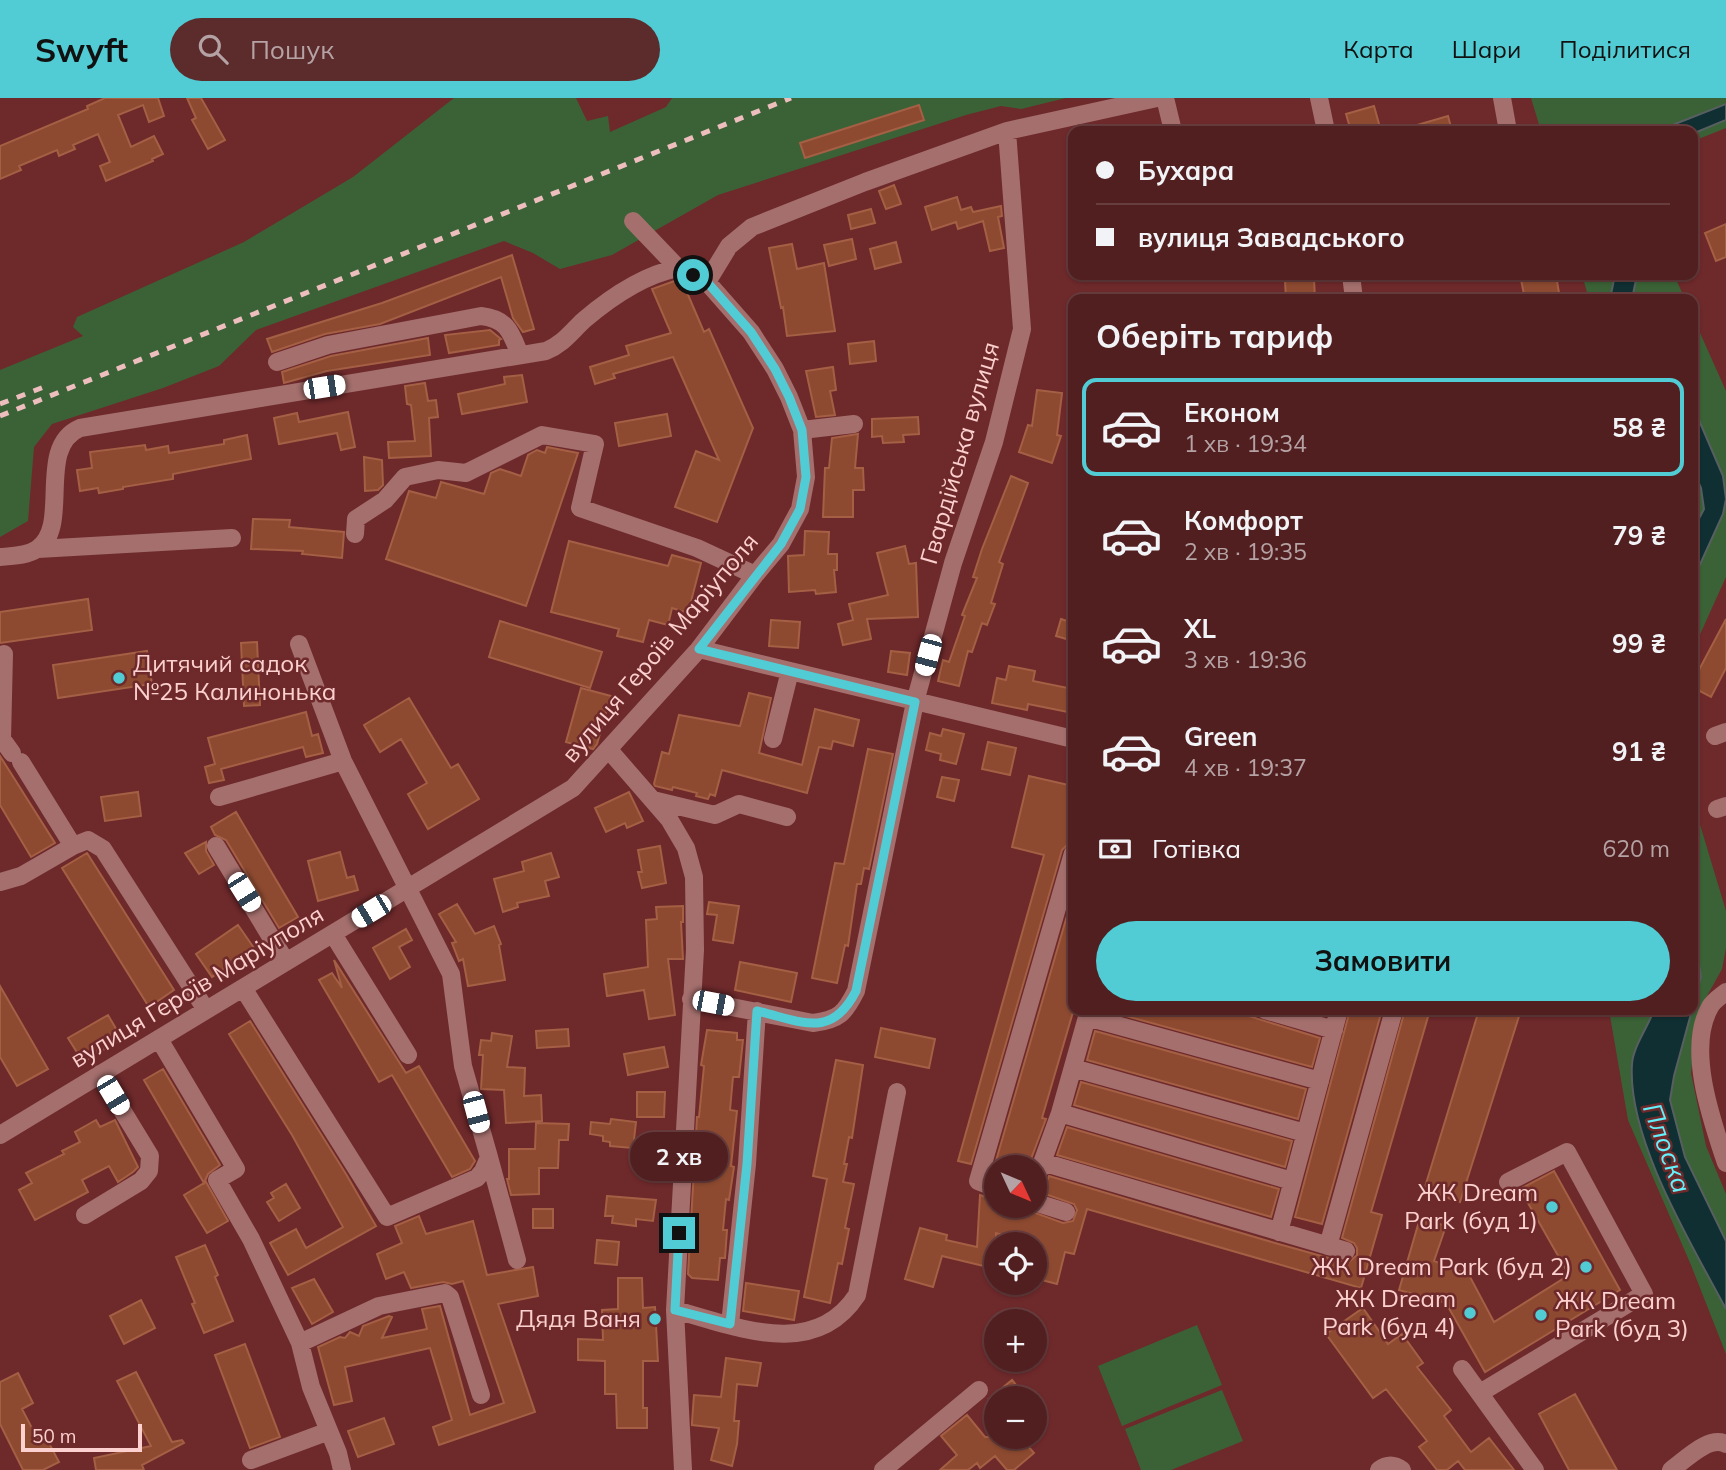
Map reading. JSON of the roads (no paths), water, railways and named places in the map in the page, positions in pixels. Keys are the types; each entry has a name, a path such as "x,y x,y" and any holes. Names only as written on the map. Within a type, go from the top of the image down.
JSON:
{"street":[{"path":"707,282 729,246 752,227 865,182 1007,131 1157,98"},
{"path":"1165,98 1171,126"},
{"path":"1319,98 1325,126"},
{"path":"1502,98 1507,126"},
{"name":"Гвардійська вулиця","path":"691,999 813,1023 832,1021 847,1009 856,991 915,702 953,563 994,442 1022,330 1007,131"},
{"name":"вулиця Героїв Маріуполя","path":"0,1135 566,793 609,750 699,649 781,544 800,509 806,477 802,430 789,397 751,332 707,282 678,268 633,222"},
{"path":"38,549 52,528 59,449 67,437 80,428 520,355 558,346 601,306 639,281 661,271 678,268"},
{"path":"277,362 328,345 481,316 493,318 508,328 520,355"},
{"path":"802,430 854,424"},
{"path":"355,534 356,519 385,500 405,477 438,470 466,473 542,435 595,444 580,508 697,548 755,575"},
{"path":"0,557 21,555 38,549 232,538"},
{"path":"299,644 343,761 451,974 463,1066 517,1260"},
{"path":"699,649 1068,738"},
{"path":"4,654 9,749 73,846"},
{"path":"773,739 790,671"},
{"path":"609,750 681,836 694,877 696,902 675,1310 683,1470"},
{"path":"219,797 343,761"},
{"path":"653,800 715,815 739,804 787,817"},
{"path":"0,882 21,876 88,840 103,849 206,1010"},
{"path":"216,846 286,962"},
{"path":"986,1155 1068,870"},
{"path":"333,934 408,1055"},
{"path":"243,988 387,1217 477,1178 489,1157"},
{"path":"1726,992 1711,1004 1704,1022 1700,1056 1708,1103 1726,1163"},
{"path":"730,1324 747,1164 757,1011"},
{"path":"1045,1155 1060,1113 1087,1015"},
{"path":"1095,1015 1320,1081"},
{"path":"1282,1015 1334,1030"},
{"path":"1279,1232 1338,1015"},
{"path":"1047,1163 1337,1248 1393,1015"},
{"path":"159,1038 236,1169 217,1180 231,1201 300,1343 311,1387 342,1470"},
{"path":"1073,1068 1305,1133"},
{"path":"85,1215 141,1181 149,1171 150,1156 100,1074"},
{"path":"675,1310 773,1335 796,1335 828,1323 848,1309 857,1295 897,1091"},
{"path":"1060,1113 1292,1181"},
{"path":"1480,1393 1644,1294 1567,1152 1508,1182"},
{"path":"984,1160 978,1181 984,1183"},
{"path":"1047,1206 1066,1212"},
{"path":"300,1343 379,1306 445,1293 450,1297 481,1395"},
{"path":"1462,1369 1535,1470"},
{"path":"883,1470 979,1390"},
{"path":"251,1460 329,1431"},
{"path":"1671,1470 1711,1441 1726,1444"},
{"path":"1379,1470 1389,1465 1402,1470"}],"water":[{"path":"1726,104 1726,120 1698,132 1698,126 1672,126"},
{"path":"1614,280 1636,280 1633,294 1611,294"},
{"path":"1698,418 1723,476 1726,499 1723,514 1698,569 1698,520 1704,509 1698,481"},
{"path":"1698,957 1701,977 1698,988"},
{"name":"Плоска","path":"1652,1015 1691,1015 1670,1100 1685,1157 1726,1241 1726,1309 1664,1190 1650,1157 1633,1093 1632,1064"}],"railway":[{"path":"0,416 791,98"},
{"path":"0,404 44,387"}],"place":[{"name":"Дитячий садок №25 Калинонька","path":"119,678"},
{"name":"ЖК Dream Park (буд 1)","path":"1552,1207"},
{"name":"ЖК Dream Park (буд 2)","path":"1586,1267"},
{"name":"ЖК Dream Park (буд 4)","path":"1470,1313"},
{"name":"ЖК Dream Park (буд 3)","path":"1541,1315"},
{"name":"Дядя Ваня","path":"655,1319"}]}
